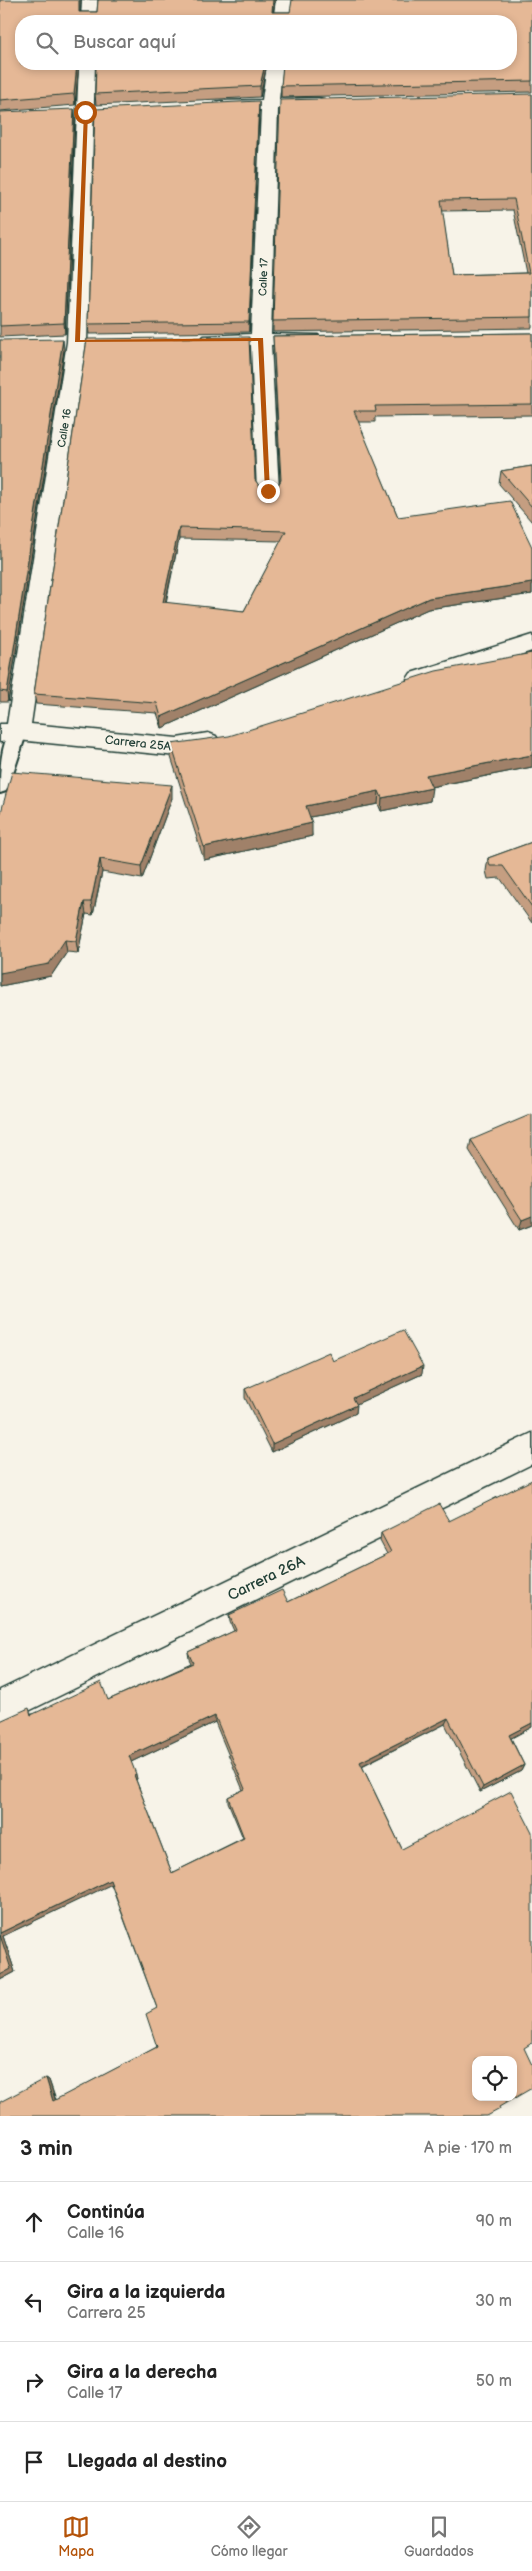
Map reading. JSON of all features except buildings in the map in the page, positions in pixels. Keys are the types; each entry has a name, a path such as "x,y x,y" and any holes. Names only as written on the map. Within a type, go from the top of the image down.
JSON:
{"street":[{"path":"89,15 90,0"},
{"path":"282,15 284,0"},
{"name":"Calle 16","path":"9,732 77,342 88,70"},
{"name":"Calle 17","path":"268,491 261,339 270,104 274,70"},
{"path":"202,107 338,102"},
{"path":"193,340 329,338"},
{"path":"396,686 532,643"},
{"name":"Carrera 25A","path":"9,732 178,747 229,738"},
{"name":"Carrera 26A","path":"0,1708 532,1448"}],"lane":[{"name":"Calle 16","path":"0,786 9,732"}],"route":[{"path":"85,112 78,342 261,339 268,491"}]}
